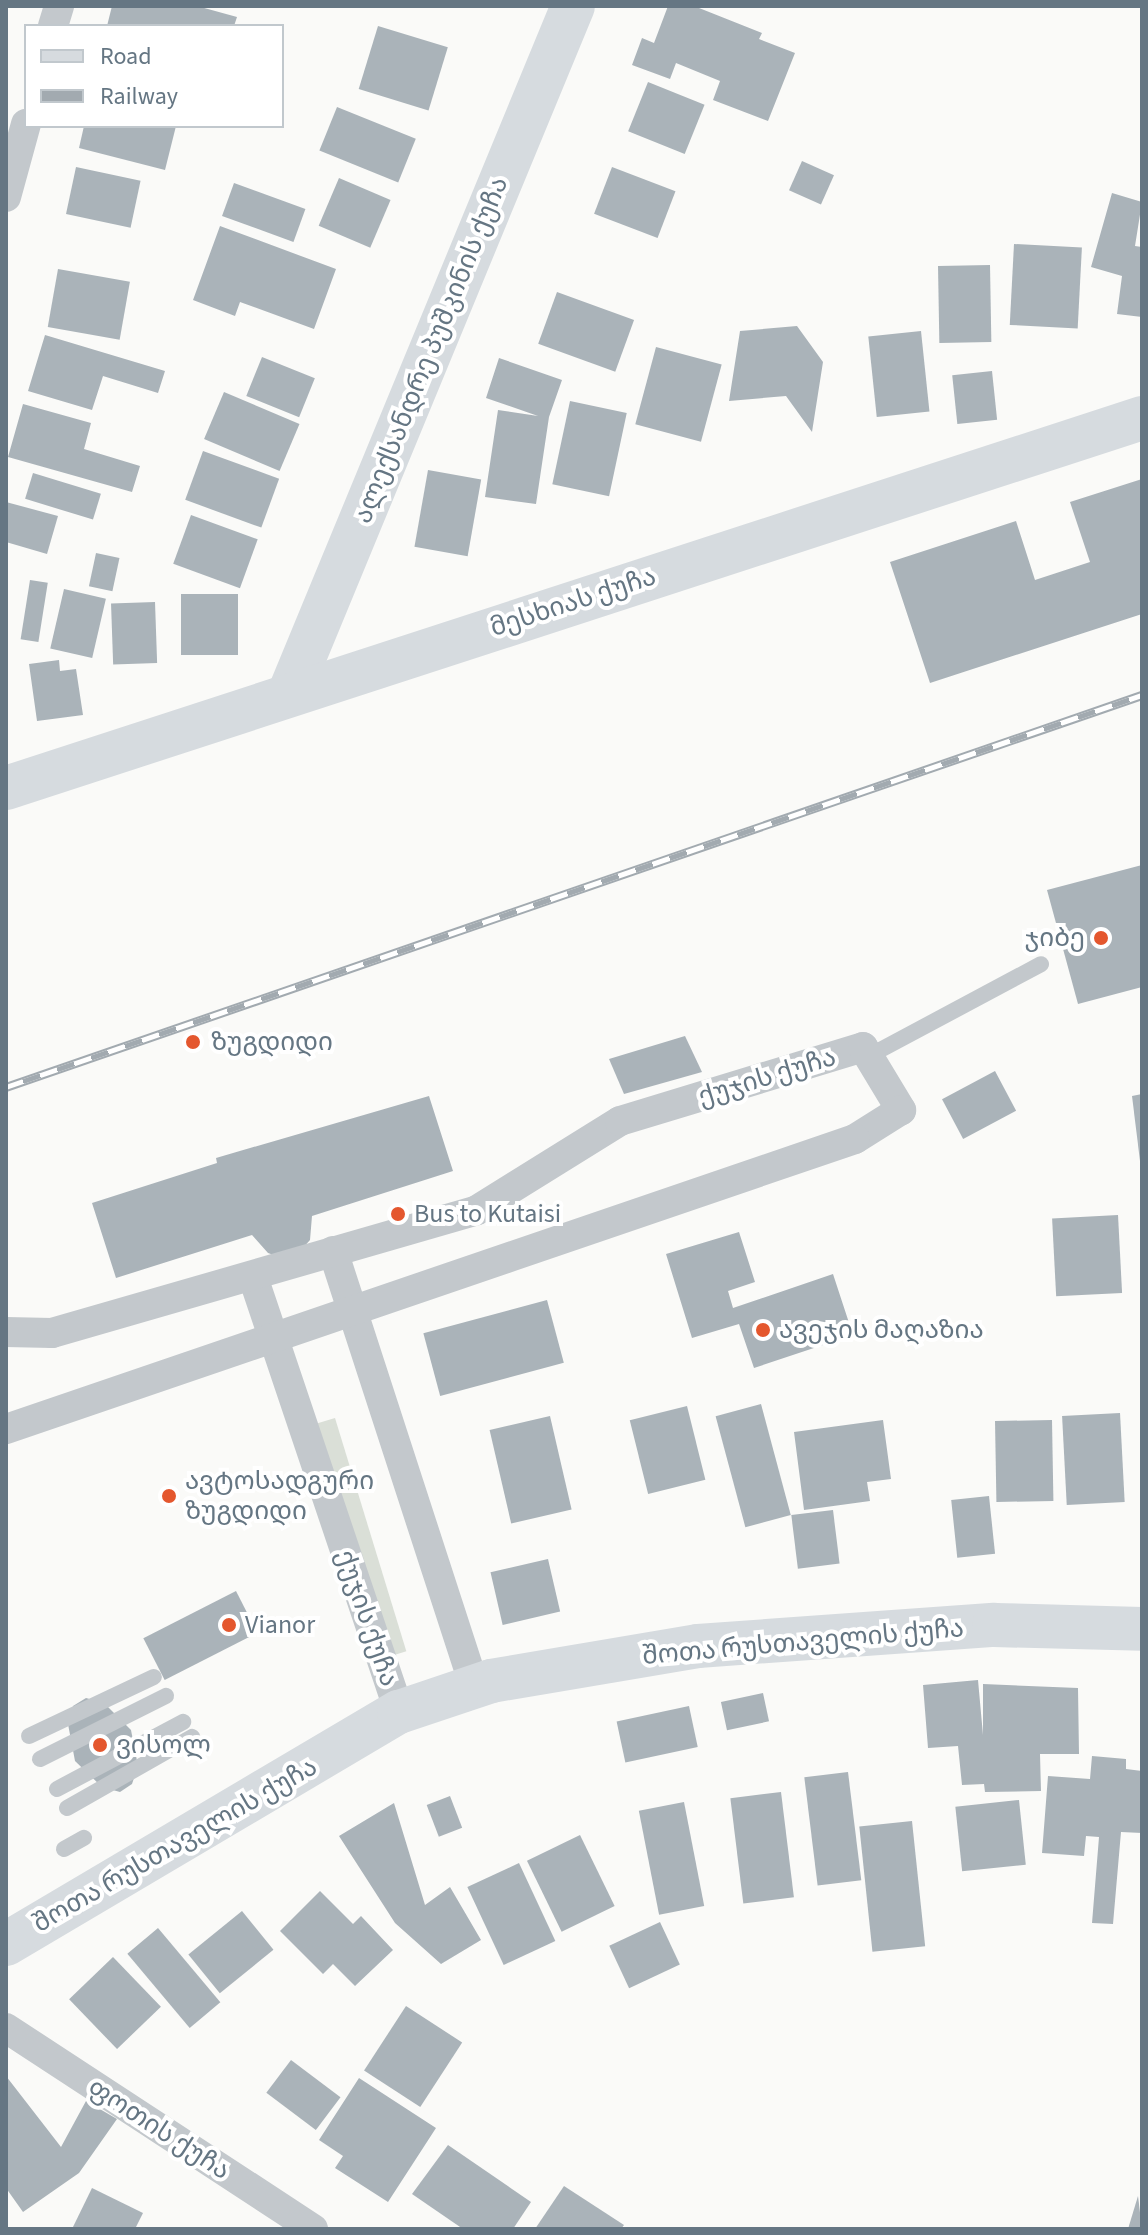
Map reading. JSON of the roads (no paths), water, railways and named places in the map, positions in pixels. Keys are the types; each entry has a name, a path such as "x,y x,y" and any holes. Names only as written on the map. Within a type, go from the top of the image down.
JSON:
{"street":[{"name":"ალექსანდრე პუშკინის ქუჩა","path":"289,694 573,6"},
{"path":"6,197 25,128"},
{"name":"მესხიას ქუჩა","path":"6,788 1142,418"},
{"name":"ქუჯის ქუჩა","path":"6,1332 52,1333 477,1210 620,1121 863,1047 901,1110 855,1139 274,1341 6,1429"},
{"path":"333,1251 474,1686"},
{"name":"ქუჯის ქუჩა","path":"253,1277 399,1712"},
{"name":"შოთა რუსთაველის ქუჩა","path":"6,1944 399,1712 474,1686 698,1646 994,1625 1142,1629"},
{"name":"ფოთის ქუჩა","path":"6,2028 313,2229"}],"lane":[{"path":"869,1056 1041,964"},
{"path":"29,1736 154,1677"},
{"path":"40,1759 166,1696"},
{"path":"57,1789 183,1722"},
{"path":"67,1808 192,1737"},
{"path":"64,1849 84,1838"}],"railway":[{"path":"6,1087 1142,695"}],"place":[{"name":"ჯიბე","path":"1101,938"},
{"name":"ზუგდიდი","path":"193,1042"},
{"name":"Bus to Kutaisi","path":"398,1214"},
{"name":"ავეჯის მაღაზია","path":"763,1330"},
{"name":"ავტოსადგური ზუგდიდი","path":"169,1496"},
{"name":"Vianor","path":"229,1625"},
{"name":"ვისოლ","path":"100,1745"}]}
